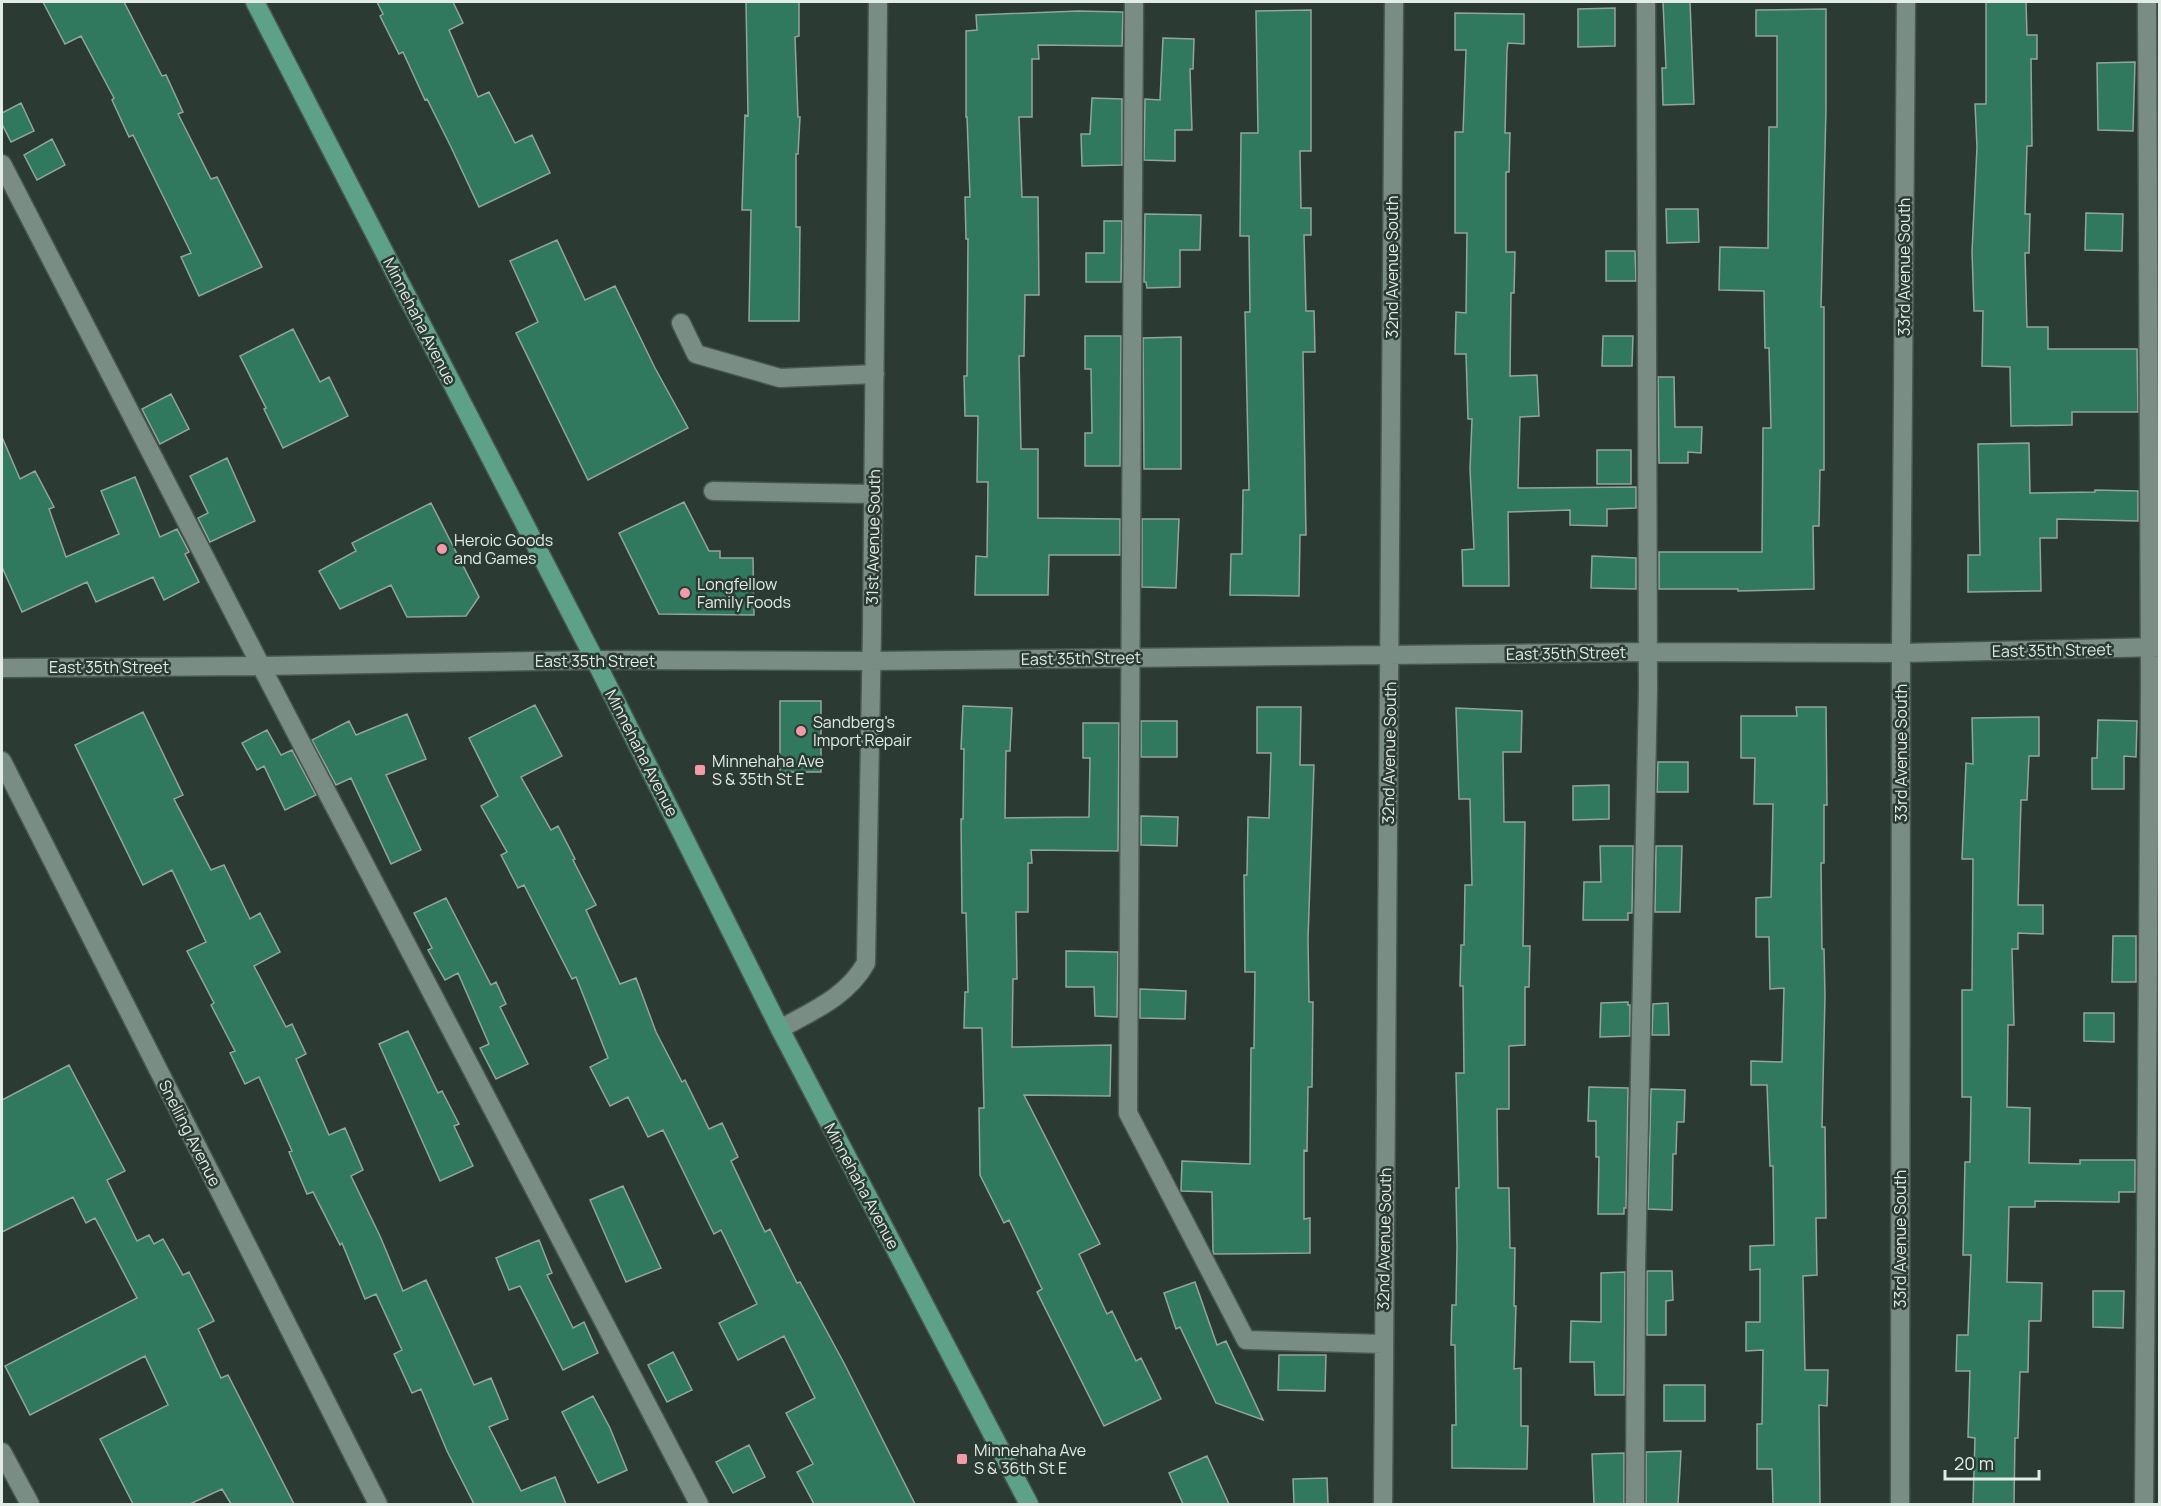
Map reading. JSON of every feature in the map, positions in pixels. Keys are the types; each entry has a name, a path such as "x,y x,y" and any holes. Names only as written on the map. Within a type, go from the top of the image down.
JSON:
{"main road":[{"name":"Minnehaha Avenue","path":"255,2 596,660 780,1029 1029,1504"}],"street":[{"name":"31st Avenue South","path":"780,1029 840,995 857,979 866,963 878,2"},
{"path":"1134,2 1128,1113 1246,1340 1383,1344"},
{"name":"32nd Avenue South","path":"1383,1504 1394,2"},
{"path":"1635,1504 1636,1255 1648,689 1646,2"},
{"name":"33rd Avenue South","path":"1900,1504 1901,653 1906,2"},
{"path":"2144,1504 2155,647 2147,2"},
{"path":"2,164 261,666 699,1504"},
{"path":"681,323 696,354 780,378 874,374"},
{"path":"713,491 873,494"},
{"name":"East 35th Street","path":"2,668 596,660 871,661 1647,652 1901,653 2155,647"},
{"name":"Snelling Avenue","path":"2,761 378,1504"},
{"path":"2,1452 30,1504"}],"building":[{"path":"43,2 124,2 162,76 166,75 183,112 178,114 211,179 217,177 262,267 199,296 181,257 191,253 133,135 129,137 112,100 114,98 81,36 65,44"},
{"path":"377,2 453,2 463,23 449,30 478,97 489,92 515,143 532,135 550,173 479,207 403,52 399,54 380,16 383,14"},
{"path":"746,2 799,2 799,36 795,37 798,117 800,117 798,154 796,154 796,227 800,227 799,321 749,321 751,210 742,210 745,115 748,116"},
{"path":"1663,2 1690,2 1694,104 1663,105 1662,68 1666,68"},
{"path":"1986,2 2026,2 2027,35 2037,35 2037,59 2031,59 2032,146 2027,146 2025,214 2030,214 2029,253 2025,253 2027,327 2048,327 2048,349 2137,349 2138,412 2072,412 2072,425 2011,426 2010,367 1982,366 1983,311 1974,311 1972,252 1977,147 1975,104 1986,104"},
{"path":"1615,8 1615,46 1578,47 1578,9"},
{"path":"1826,9 1821,307 1824,307 1824,470 1820,470 1819,526 1813,526 1814,589 1738,591 1738,589 1659,589 1659,552 1762,552 1763,428 1771,428 1769,348 1765,348 1764,291 1719,290 1720,247 1768,248 1769,127 1777,127 1777,36 1756,36 1756,10"},
{"path":"1311,10 1311,151 1300,151 1301,208 1311,208 1311,235 1304,235 1306,311 1314,311 1315,352 1303,352 1306,535 1300,535 1299,596 1230,595 1231,554 1242,554 1243,490 1249,490 1245,312 1250,312 1249,236 1240,236 1241,133 1258,133 1256,11"},
{"path":"1078,11 1123,12 1122,46 1038,45 1039,59 1032,59 1032,117 1019,117 1022,197 1038,197 1039,295 1025,295 1024,356 1019,356 1021,449 1038,449 1038,518 1120,519 1120,555 1049,555 1048,595 975,595 976,556 987,557 988,482 977,482 978,416 965,416 968,239 966,239 965,197 970,197 966,117 966,31 977,30 976,15"},
{"path":"1455,13 1524,14 1524,44 1508,43 1507,51 1505,133 1510,133 1509,172 1506,172 1506,252 1515,252 1514,293 1511,293 1510,376 1537,375 1539,416 1520,417 1518,488 1636,487 1636,508 1607,509 1607,526 1570,525 1570,510 1508,512 1509,586 1463,586 1462,550 1474,549 1470,469 1472,419 1468,419 1466,354 1455,354 1456,312 1466,313 1467,233 1455,233 1455,132 1463,132 1466,50 1455,50"},
{"path":"1163,38 1194,39 1193,69 1190,69 1192,130 1175,130 1175,161 1144,160 1145,99 1160,100"},
{"path":"2135,62 2133,131 2098,130 2097,63"},
{"path":"1092,98 1122,99 1122,165 1082,166 1081,134 1090,134"},
{"path":"21,103 34,131 11,142 2,124 2,113"},
{"path":"52,139 65,165 37,180 24,155"},
{"path":"1666,209 1698,209 1699,242 1667,243"},
{"path":"2086,213 2123,214 2122,251 2085,250"},
{"path":"1145,214 1201,215 1200,250 1180,250 1180,287 1147,288 1144,282"},
{"path":"1104,221 1122,221 1121,282 1086,282 1086,253 1104,253"},
{"path":"557,240 585,300 615,286 655,368 688,428 588,480 516,333 538,322 510,261"},
{"path":"1606,251 1635,251 1636,281 1606,281"},
{"path":"293,329 320,382 329,377 348,416 283,448 240,356"},
{"path":"1085,336 1121,336 1120,466 1085,466 1085,433 1092,433 1091,369 1085,369"},
{"path":"1603,336 1633,336 1632,366 1602,366"},
{"path":"1181,337 1181,469 1144,469 1143,338"},
{"path":"1658,377 1674,377 1675,427 1702,427 1701,453 1688,452 1688,463 1659,463"},
{"path":"171,394 189,429 160,444 142,409"},
{"path":"2,437 20,479 35,471 54,507 49,509 66,557 119,534 101,491 135,477 160,537 177,529 189,552 185,554 199,582 164,600 153,577 96,602 87,582 22,612 2,567"},
{"path":"2029,443 2030,493 2138,491 2138,521 2057,519 2057,538 2040,538 2041,591 1968,592 1968,555 1980,555 1978,444"},
{"path":"1597,450 1631,450 1631,484 1597,484"},
{"path":"227,458 255,521 210,542 198,518 208,513 190,476"},
{"path":"684,502 709,551 720,551 720,558 753,558 754,615 659,614 619,533"},
{"path":"431,503 479,597 466,616 407,617 391,585 340,609 319,571 356,551 352,543"},
{"path":"1142,519 1179,519 1176,588 1142,587"},
{"path":"1592,556 1636,558 1636,589 1591,588"},
{"name":"Sandberg's Import Repair","path":"780,701 821,701 821,772 780,772"},
{"path":"535,705 562,756 521,777 551,830 558,826 575,859 573,860 596,905 586,910 620,984 636,978 656,1032 682,1082 685,1080 709,1129 722,1123 738,1157 731,1161 765,1232 770,1229 797,1283 800,1282 844,1363 915,1504 814,1504 797,1472 813,1464 786,1413 815,1398 784,1336 738,1360 719,1323 757,1304 721,1230 714,1234 663,1130 648,1137 628,1097 610,1106 590,1067 608,1058 576,977 572,979 524,885 518,888 501,855 507,852 481,806 498,796 469,738"},
{"path":"963,706 1012,708 1010,751 1006,751 1005,818 1089,817 1090,758 1083,758 1083,723 1119,723 1118,851 1031,850 1032,863 1028,863 1028,912 1016,912 1017,979 1013,979 1012,1047 1111,1045 1110,1096 1024,1095 1100,1244 1079,1254 1107,1314 1112,1311 1136,1361 1141,1358 1161,1399 1104,1426 1037,1292 1042,1289 1009,1220 1004,1223 980,1175 979,1108 984,1108 982,1028 964,1028 965,992 968,992 966,913 962,913"},
{"path":"1257,707 1301,707 1300,765 1314,765 1308,939 1309,1002 1313,1002 1312,1087 1308,1087 1307,1151 1304,1150 1304,1219 1310,1218 1310,1253 1214,1254 1212,1192 1181,1191 1182,1161 1250,1164 1251,1048 1254,1048 1255,972 1245,972 1244,875 1247,875 1248,817 1269,818 1271,753 1257,753"},
{"path":"1796,707 1826,707 1827,805 1824,805 1824,863 1821,863 1825,996 1822,1127 1825,1127 1826,1218 1816,1218 1817,1275 1803,1276 1805,1370 1828,1370 1827,1406 1819,1405 1820,1504 1773,1504 1772,1469 1757,1469 1757,1424 1762,1424 1763,1350 1746,1351 1746,1322 1760,1322 1760,1269 1750,1270 1750,1246 1774,1245 1773,1166 1770,1166 1767,1085 1751,1085 1751,1061 1782,1062 1784,988 1770,989 1769,937 1756,937 1756,898 1771,897 1773,804 1754,804 1755,758 1741,758 1741,716 1797,716"},
{"path":"1456,708 1522,711 1521,752 1503,752 1504,822 1525,822 1523,946 1530,946 1529,987 1525,987 1525,1045 1509,1046 1509,1109 1497,1109 1498,1188 1509,1188 1510,1248 1515,1248 1514,1369 1521,1368 1521,1426 1528,1426 1527,1469 1452,1468 1452,1425 1456,1425 1455,1345 1451,1345 1452,1305 1456,1305 1456,1188 1459,1188 1456,1073 1464,1073 1463,986 1460,986 1461,945 1464,945 1465,885 1472,885 1470,799 1459,799"},
{"path":"143,712 183,795 174,799 211,870 224,865 250,919 260,913 280,952 254,966 286,1027 292,1024 306,1054 296,1059 329,1135 345,1128 363,1170 351,1176 403,1291 426,1280 474,1385 491,1378 508,1419 489,1427 521,1491 555,1477 566,1504 474,1504 447,1451 421,1389 412,1393 394,1354 402,1350 376,1294 365,1299 342,1243 340,1245 313,1192 307,1194 289,1152 292,1151 259,1077 245,1084 230,1053 235,1051 211,1005 214,1003 187,951 206,942 172,870 143,885 75,745"},
{"path":"407,714 426,759 386,775 421,850 391,864 351,778 336,785 312,740 349,721 356,735"},
{"path":"2039,717 2039,756 2029,756 2027,800 2021,800 2018,905 2043,905 2043,934 2018,933 2018,949 2012,949 2014,1025 2008,1025 2007,1107 2030,1108 2029,1163 2080,1164 2080,1160 2135,1160 2135,1192 2119,1192 2119,1202 2035,1201 2035,1207 2009,1207 2007,1282 2042,1283 2041,1321 2029,1321 2028,1372 2020,1372 2018,1438 2015,1438 2014,1504 1973,1504 1975,1438 1968,1437 1970,1371 1956,1371 1957,1335 1968,1335 1971,1255 1963,1255 1965,1162 1970,1162 1971,1097 1962,1097 1962,990 1972,990 1973,859 1962,859 1966,763 1973,764 1972,718"},
{"path":"2098,720 2137,721 2136,757 2124,756 2124,789 2092,789 2092,758 2097,758"},
{"path":"1141,721 1177,721 1177,757 1141,757"},
{"path":"267,730 281,755 292,750 316,795 285,810 264,766 257,770 242,743"},
{"path":"1658,762 1688,762 1688,792 1657,792"},
{"path":"1609,785 1609,819 1573,820 1573,786"},
{"path":"1141,816 1178,817 1177,846 1141,845"},
{"path":"1600,846 1633,846 1632,913 1628,913 1628,920 1583,920 1584,882 1601,882"},
{"path":"1656,846 1682,846 1680,912 1655,912"},
{"path":"446,898 491,985 496,982 506,1004 500,1007 528,1064 496,1079 480,1048 489,1044 458,973 445,980 428,950 432,948 414,913"},
{"path":"2113,936 2136,936 2136,982 2112,982"},
{"path":"1066,951 1118,952 1117,1017 1095,1016 1094,987 1066,987"},
{"path":"1140,989 1186,991 1185,1019 1140,1018"},
{"path":"1628,1002 1630,1005 1630,1036 1600,1037 1601,1003"},
{"path":"1668,1003 1669,1035 1652,1035 1653,1004"},
{"path":"2084,1013 2114,1013 2114,1042 2084,1041"},
{"path":"408,1031 438,1093 442,1091 459,1124 454,1126 473,1166 440,1181 379,1044"},
{"path":"69,1065 125,1171 107,1180 137,1241 149,1235 154,1244 163,1239 183,1275 189,1272 214,1321 198,1329 221,1378 228,1375 294,1504 231,1504 222,1489 190,1504 133,1504 100,1439 168,1405 145,1356 30,1415 5,1366 137,1298 95,1218 86,1223 73,1197 2,1232 2,1100"},
{"path":"1589,1087 1628,1088 1626,1208 1624,1208 1624,1214 1598,1214 1599,1157 1596,1157 1596,1121 1588,1121"},
{"path":"1651,1089 1685,1090 1684,1122 1677,1122 1676,1154 1673,1154 1672,1210 1648,1209"},
{"path":"623,1186 661,1268 626,1282 590,1200"},
{"path":"539,1240 552,1273 547,1275 573,1328 584,1322 598,1353 563,1370 520,1286 509,1290 496,1258"},
{"path":"1647,1271 1672,1271 1673,1300 1666,1301 1666,1335 1647,1335"},
{"path":"1625,1272 1624,1395 1595,1395 1594,1362 1570,1362 1571,1321 1601,1322 1601,1273"},
{"path":"1195,1282 1217,1345 1226,1341 1263,1420 1216,1403 1180,1327 1176,1329 1164,1293"},
{"path":"2093,1291 2124,1291 2123,1328 2093,1327"},
{"path":"673,1352 692,1390 667,1402 648,1365"},
{"path":"1279,1355 1326,1355 1325,1391 1278,1390"},
{"path":"1664,1385 1705,1385 1705,1421 1664,1421"},
{"path":"593,1396 610,1428 627,1470 598,1483 562,1412"},
{"path":"749,1445 765,1477 733,1493 716,1462"},
{"path":"1681,1451 1678,1504 1646,1504 1646,1452"},
{"path":"1624,1453 1624,1504 1594,1504 1592,1454"},
{"path":"1207,1456 1229,1504 1183,1504 1169,1473"},
{"path":"1327,1478 1328,1504 1294,1504 1293,1479"}],"place":[{"name":"Heroic Goods and Games","path":"442,549"},
{"name":"Longfellow Family Foods","path":"685,593"},
{"name":"Sandberg's Import Repair","path":"801,731"},
{"name":"Minnehaha Ave S & 35th St E","path":"700,770"},
{"name":"Minnehaha Ave S & 36th St E","path":"962,1459"}]}
